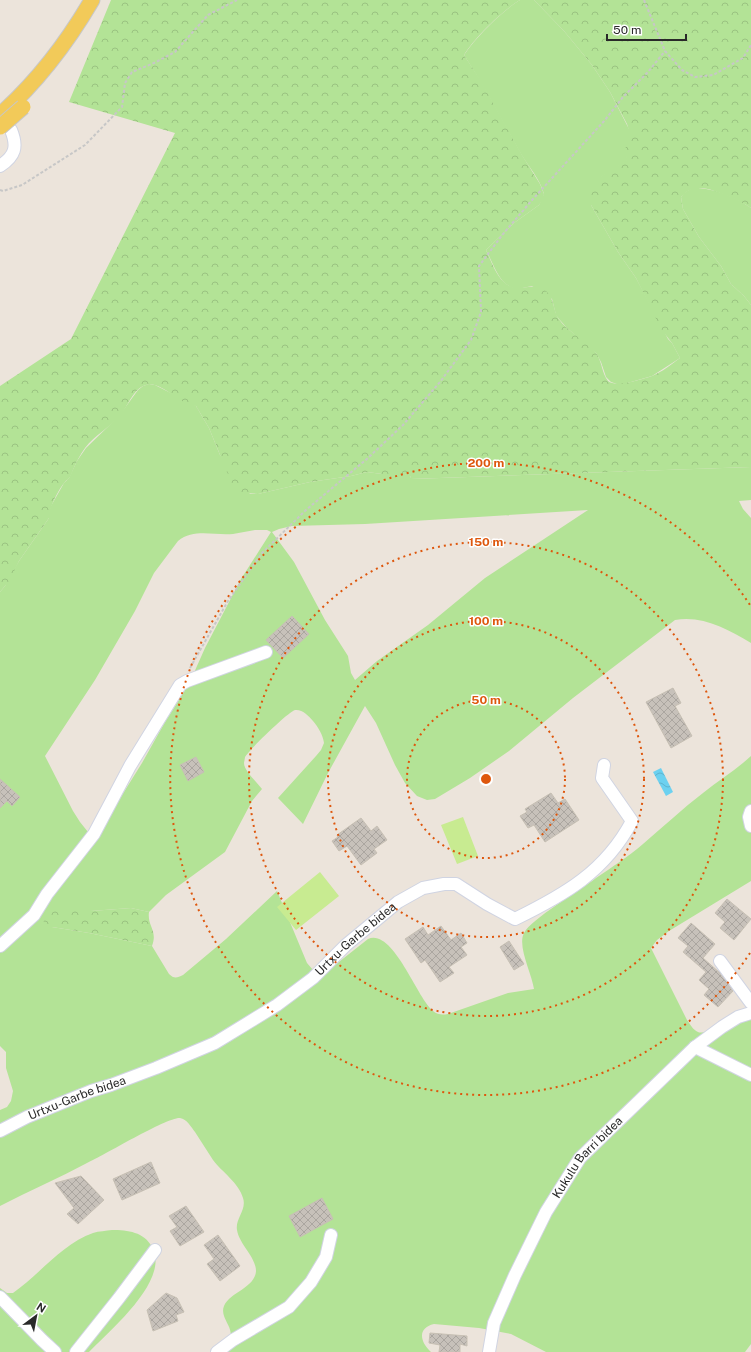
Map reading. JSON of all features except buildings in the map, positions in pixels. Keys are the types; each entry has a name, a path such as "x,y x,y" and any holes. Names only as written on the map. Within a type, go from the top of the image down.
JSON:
{"main road":[{"path":"6,128 20,103 65,43 92,0"},
{"path":"0,115 20,103 69,51 102,0"}],"street":[{"path":"0,166 8,160 15,147 15,139 6,128"},
{"path":"0,946 34,915 47,894 94,834 130,766 180,685 187,681 266,652"},
{"name":"Urtxu-Garbe bidea","path":"0,1131 27,1116 92,1090 111,1085 156,1068 215,1043 289,996 313,978 346,945 398,902 423,888 444,884 456,884 487,904 515,919 547,904 575,887 597,867 623,837 632,822 602,778 604,765"},
{"path":"751,811 749,817 751,826"},
{"path":"720,961 751,1003"},
{"name":"Kukulu Barri bidea","path":"489,1352 494,1323 515,1275 546,1212 580,1158 694,1047 722,1027 751,1013"},
{"path":"694,1047 751,1075"},
{"path":"217,1352 233,1340 289,1307 311,1282 326,1256 331,1235"},
{"path":"76,1352 155,1250"},
{"path":"0,1297 55,1352"}],"path":[{"path":"0,190 3,191 22,185 85,145 122,107 125,83 132,72 175,52 208,15 237,0"},
{"path":"644,0 665,52 682,70 695,77 713,76 743,58 751,45"},
{"path":"180,685 228,601 262,553 306,510 368,458 403,425 440,382 471,340 480,312 480,266 503,234 533,198 665,52"}],"green space":[{"path":"111,0 520,0 489,25 464,55 481,81 522,155 540,184 544,194 539,205 514,223 486,250 498,275 509,286 520,288 536,286 549,294 558,318 567,328 592,348 600,360 604,375 608,381 617,384 652,376 680,358 672,343 661,329 636,278 618,252 588,198 590,188 599,178 627,160 627,142 631,137 627,124 610,92 592,65 564,31 534,0 751,0 751,208 728,196 710,189 692,189 681,197 683,209 699,237 721,266 731,284 751,305 751,467 411,479 411,477 405,474 382,474 367,472 310,482 258,494 243,493 234,489 209,428 196,406 184,402 164,389 152,384 146,385 138,390 121,415 93,439 85,448 70,476 62,485 57,494 52,504 49,518 19,561 10,580 0,592 0,386 71,339 175,133 69,102"},
{"path":"520,0 534,0 564,31 592,65 610,92 630,131 632,137 626,155 628,160 601,177 591,205 618,252 636,278 668,339 672,343 680,358 652,376 624,384 611,382 606,377 596,353 567,328 556,315 552,299 532,286 518,289 513,288 503,282 496,272 486,250 514,223 539,205 544,194 537,178 521,154 464,55 475,40 490,25"},
{"path":"692,188 716,191 738,200 751,208 751,305 731,284 721,266 699,237 683,209 681,197"},
{"path":"149,384 155,385 196,406 209,428 220,455 250,494 258,494 310,482 367,472 382,474 405,474 409,475 412,479 751,467 751,500 739,501 743,509 751,518 751,643 724,628 705,621 685,619 675,620 573,698 509,751 470,778 435,799 427,800 417,796 405,783 376,723 365,706 328,773 303,824 278,798 316,756 324,743 320,731 311,719 302,711 295,710 269,732 245,757 244,763 246,769 262,789 252,801 225,852 166,895 149,912 131,908 91,911 52,927 152,946 169,974 172,977 177,977 183,975 226,939 277,891 307,963 313,970 317,972 324,972 330,969 368,939 377,938 386,944 395,954 433,1011 444,1015 508,993 534,989 522,945 524,933 528,927 632,853 695,799 751,756 751,881 669,931 657,940 651,948 687,1020 696,1031 702,1032 716,1028 751,1010 751,1344 745,1352 546,1352 511,1334 479,1328 434,1324 425,1329 422,1336 424,1344 431,1352 219,1352 231,1336 224,1315 224,1306 231,1297 251,1282 255,1277 256,1271 251,1256 238,1235 237,1230 244,1202 241,1193 238,1187 213,1160 189,1124 180,1118 173,1119 149,1130 76,1169 0,1206 0,1110 7,1107 11,1101 13,1091 6,1068 6,1052 0,1046 0,592 19,561 49,518 51,506 86,448 119,416 138,390","holes":["588,510 485,578 428,625 377,661 355,680 351,673 348,656 325,620 294,562 272,532 292,526 365,524","255,530 267,530 271,532 241,579 205,648 189,684 104,824 88,832 73,811 45,756 95,680 135,611 154,573 178,541 191,535 205,533 233,534"]},
{"path":"463,817 478,856 457,864 441,825"},
{"path":"320,872 339,896 296,930 277,907"},
{"path":"131,908 149,912 149,921 154,936 152,946 52,927 45,924 43,920 45,915 49,912 55,911 91,911"},
{"path":"112,1230 130,1231 145,1238 152,1247 156,1260 153,1274 146,1289 123,1318 89,1352 0,1352 0,1288 7,1293 13,1293 72,1244 93,1233"}],"water":[{"path":"661,768 673,792 666,796 653,772"}]}
